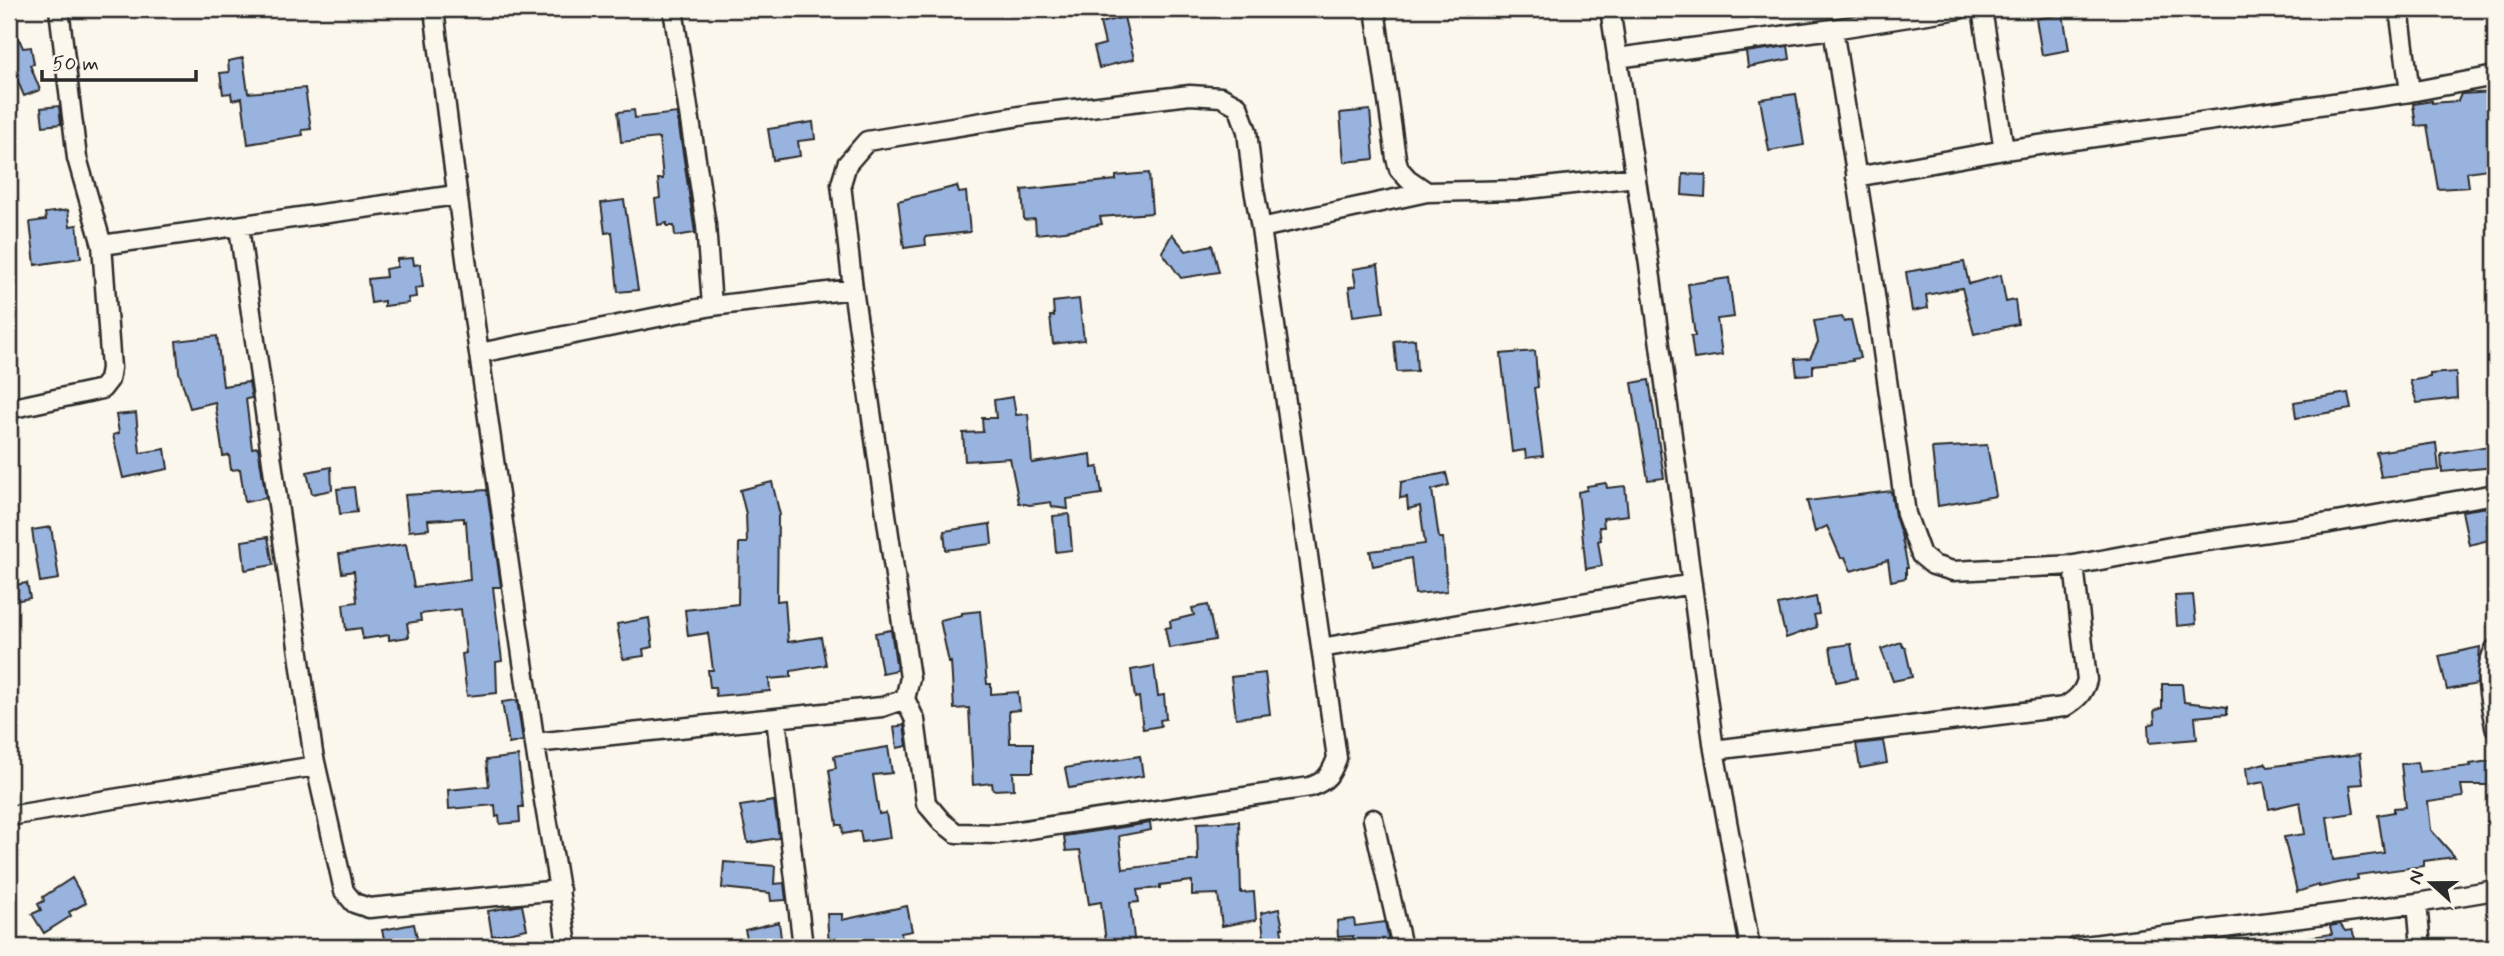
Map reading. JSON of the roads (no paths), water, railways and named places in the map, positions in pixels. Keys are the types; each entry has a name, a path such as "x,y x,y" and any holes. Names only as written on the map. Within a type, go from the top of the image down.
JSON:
{"street":[{"path":"9,409 102,389 109,380 111,368 102,245 77,158 59,9"},
{"path":"434,9 456,195 567,947"},
{"path":"673,9 706,225 712,306"},
{"path":"1375,9 1399,169 1427,192"},
{"path":"1610,9 1636,177 1714,750 1750,947"},
{"path":"1617,58 1959,9"},
{"path":"1982,9 2004,150"},
{"path":"2399,9 2410,92"},
{"path":"1833,29 1906,514 1921,555 1933,565 1953,570 2074,565 2186,544 2495,495"},
{"path":"1856,177 2004,150 2410,92 2495,76"},
{"path":"1190,95 1221,97 1238,106 1247,131 1337,758 1330,776 1320,783 998,834 956,834 942,822 926,803 915,720 905,699 910,678 853,289 841,184 847,164 867,141 1032,114 1190,95"},
{"path":"1261,228 1427,192 1518,190 1636,177"},
{"path":"102,245 456,195"},
{"path":"239,227 315,766 344,891 354,903 369,908 560,890"},
{"path":"480,354 712,306 853,289"},
{"path":"1714,750 2064,707 2077,699 2085,689 2087,680 2074,565"},
{"path":"1321,648 1692,584"},
{"path":"2495,649 2490,658 2487,681 2495,727"},
{"path":"535,743 882,707 905,699"},
{"path":"776,718 803,947"},
{"path":"9,816 315,766"},
{"path":"1373,819 1402,947"},
{"path":"2077,947 2417,903 2495,890"},
{"path":"2417,903 2421,947"}]}
